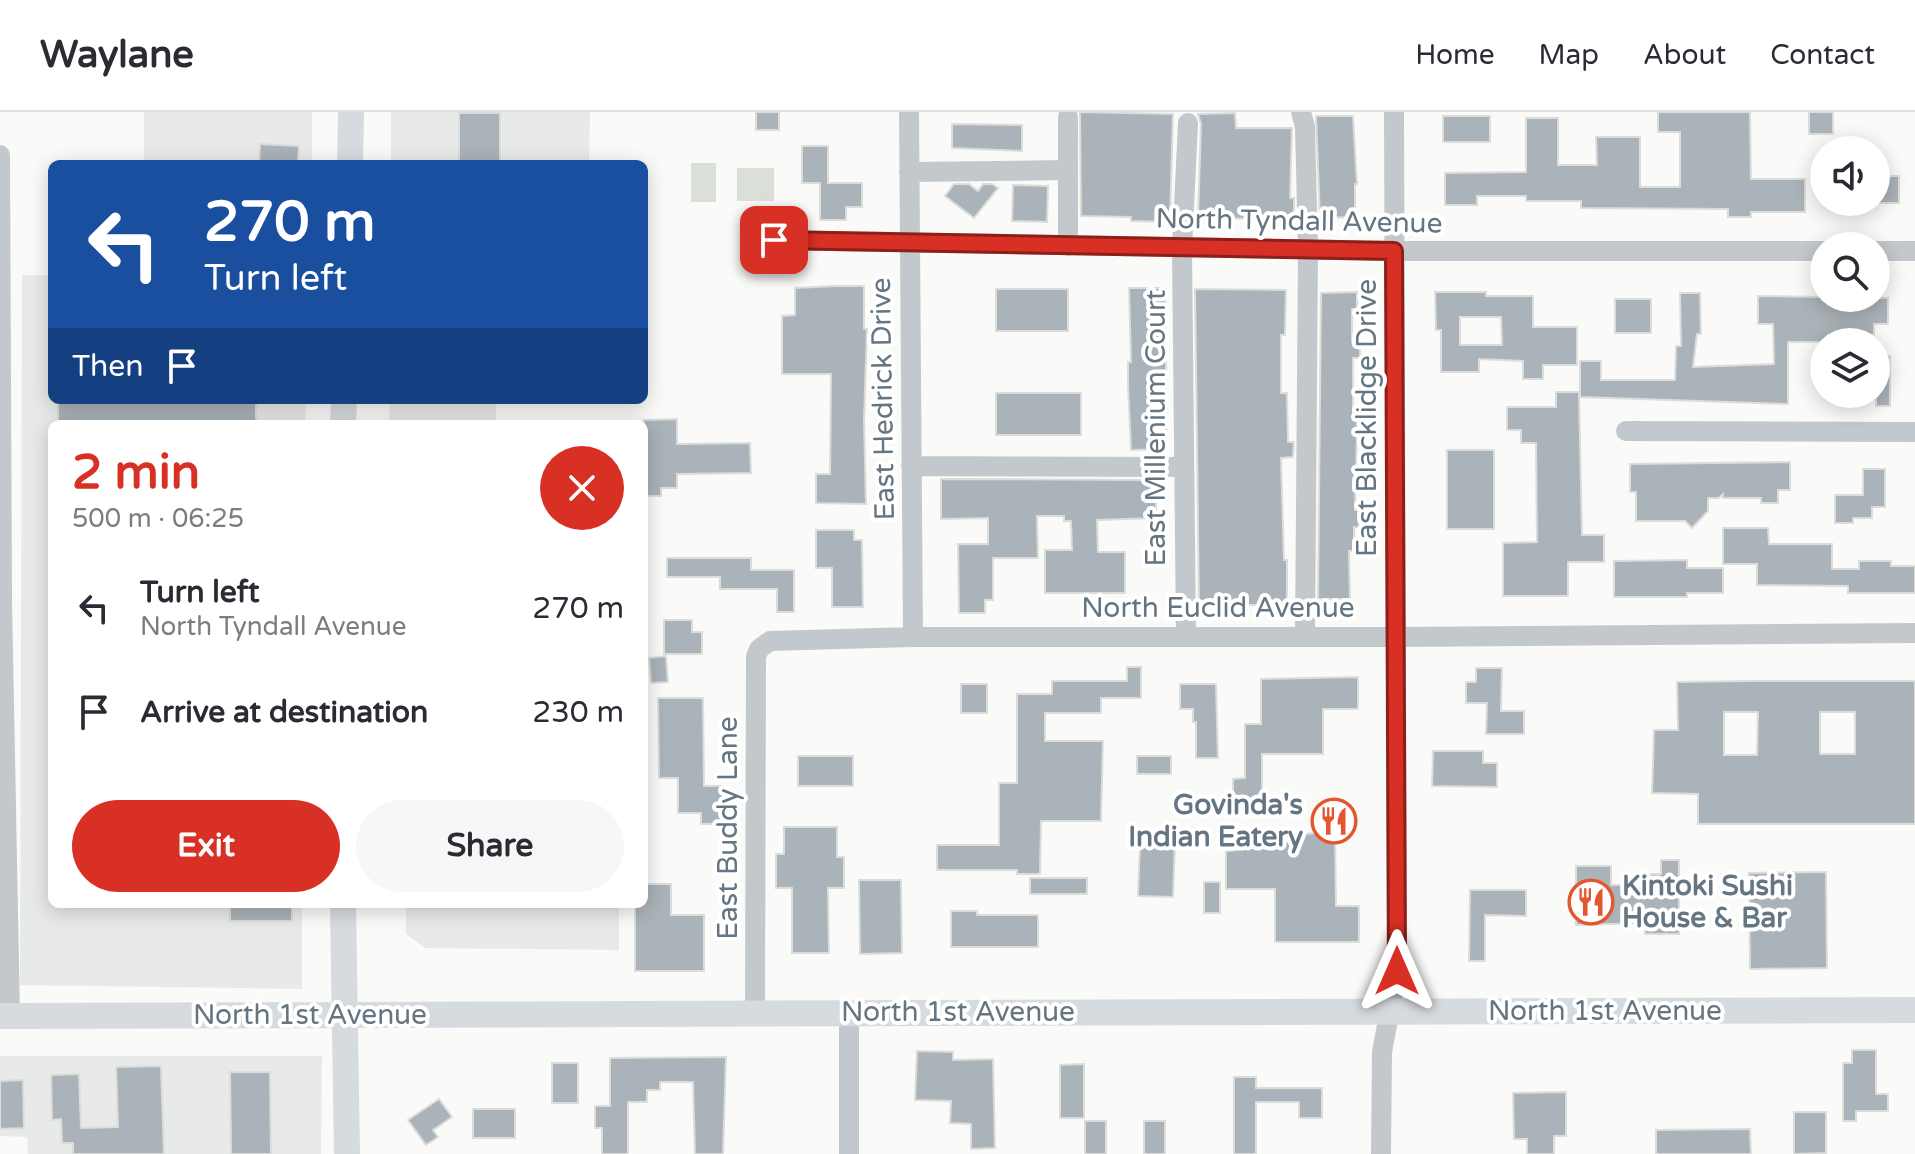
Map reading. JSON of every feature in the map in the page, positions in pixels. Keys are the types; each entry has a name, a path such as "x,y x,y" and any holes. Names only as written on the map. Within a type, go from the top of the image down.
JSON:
{"main road":[{"path":"350,160 351,112"},
{"path":"343,908 347,1154"},
{"name":"North 1st Avenue","path":"5,1016 1915,1010"}],"street":[{"name":"East Hedrick Drive","path":"909,112 913,637"},
{"path":"1301,112 1305,127 1308,249 1305,637"},
{"name":"East Blacklidge Drive","path":"1381,1154 1382,1052 1397,971 1394,112"},
{"path":"1068,117 1068,246"},
{"name":"East Millenium Court","path":"1186,636 1182,248 1188,123"},
{"path":"0,155 5,1016"},
{"path":"909,172 1068,170"},
{"name":"North Tyndall Avenue","path":"774,240 1394,251 1810,251"},
{"path":"1890,251 1915,251"},
{"path":"1626,431 1915,432"},
{"path":"911,466 1183,467"},
{"name":"North Euclid Avenue","path":"762,646 781,639 913,637 1915,633"},
{"name":"East Buddy Lane","path":"755,1012 756,657 762,646"},
{"path":"849,1012 849,1154"}],"shaded area":[{"path":"144,112 312,112 312,160 144,160"},
{"path":"391,112 590,112 589,160 391,160"},
{"path":"691,163 716,163 716,202 691,202"},
{"path":"737,168 774,168 774,201 737,201"},
{"path":"22,275 48,275 48,404 306,404 305,420 48,420 48,908 302,908 302,989 20,985"},
{"path":"390,404 496,404 496,420 389,420"},
{"path":"406,908 619,908 619,950 425,948 406,934"},
{"path":"0,1056 322,1056 321,1154 28,1154 27,1137 0,1136"}],"building":[{"path":"756,112 779,112 779,130 756,130"},
{"path":"1080,112 1173,114 1170,222 1081,216"},
{"path":"1658,112 1750,112 1751,179 1805,179 1805,212 1751,212 1751,217 1728,217 1728,209 1581,208 1581,201 1526,201 1526,196 1477,196 1477,205 1445,205 1445,173 1526,172 1526,118 1558,118 1558,165 1597,165 1596,137 1640,137 1640,187 1680,187 1680,132 1658,132"},
{"path":"1809,112 1833,112 1833,134 1809,134"},
{"path":"459,113 500,113 500,160 459,160"},
{"path":"1235,113 1236,128 1292,128 1290,198 1294,198 1294,218 1198,219 1201,124 1198,114"},
{"path":"1316,116 1353,116 1357,184 1355,217 1320,218"},
{"path":"1443,116 1490,116 1490,142 1443,142"},
{"path":"952,124 1022,125 1022,151 952,148"},
{"path":"260,144 299,146 298,160 259,160"},
{"path":"802,146 828,146 828,183 862,183 862,207 846,207 846,220 820,220 820,183 802,183"},
{"path":"1890,176 1899,176 1899,203 1890,203"},
{"path":"954,184 969,184 978,191 983,184 998,188 974,218 945,196"},
{"path":"1013,185 1048,186 1047,222 1012,221"},
{"path":"864,286 864,329 867,329 864,421 866,504 816,503 816,474 830,474 831,374 782,374 782,316 795,315 795,288"},
{"path":"1129,288 1165,288 1167,449 1131,450"},
{"path":"996,289 1068,289 1068,331 996,331"},
{"path":"1195,289 1286,290 1285,335 1281,335 1281,393 1287,393 1288,442 1294,442 1293,457 1281,458 1287,605 1199,605"},
{"path":"1357,292 1357,309 1352,309 1352,342 1360,341 1360,358 1353,358 1353,417 1357,417 1355,510 1358,510 1359,528 1354,527 1354,551 1349,551 1350,599 1318,599 1321,293"},
{"path":"1435,292 1533,296 1533,327 1577,327 1577,365 1543,365 1543,379 1523,379 1523,361 1479,359 1479,372 1441,372 1441,330 1436,330","holes":["1460,317 1501,317 1502,345 1460,345"]},
{"path":"1680,293 1700,293 1701,334 1697,334 1693,367 1774,364 1773,324 1758,324 1758,296 1810,297 1810,312 1888,312 1888,324 1874,324 1874,328 1810,328 1810,342 1788,342 1788,404 1580,397 1580,361 1601,361 1601,380 1675,380 1676,346 1681,346"},
{"path":"1615,299 1651,299 1651,333 1615,333"},
{"path":"1556,392 1579,392 1582,535 1604,535 1604,562 1568,562 1568,596 1503,596 1503,543 1537,542 1536,443 1521,443 1521,430 1507,430 1507,407 1556,407"},
{"path":"996,393 1081,393 1081,435 996,435"},
{"path":"58,404 256,404 256,420 58,420"},
{"path":"677,419 677,444 750,443 751,473 677,474 677,488 661,488 661,496 648,496 648,420 644,420"},
{"path":"1447,450 1494,450 1494,529 1447,529"},
{"path":"1790,462 1790,490 1778,490 1778,503 1761,503 1761,498 1723,498 1723,494 1719,498 1708,498 1708,511 1692,528 1685,521 1636,521 1636,492 1630,492 1630,464"},
{"path":"1863,469 1885,469 1885,507 1872,507 1872,518 1853,518 1853,523 1835,523 1835,495 1863,495"},
{"path":"941,479 1156,480 1156,518 1097,520 1098,552 1125,552 1125,593 1045,593 1045,550 1072,550 1071,521 1064,521 1064,516 1037,516 1038,558 993,558 993,600 985,600 985,613 959,613 958,544 988,544 988,518 941,519"},
{"path":"1723,528 1768,528 1769,544 1832,544 1832,569 1859,569 1859,561 1891,561 1891,566 1915,566 1915,593 1848,593 1848,586 1757,585 1757,564 1723,564"},
{"path":"816,530 854,530 854,540 862,540 863,607 832,607 832,568 816,568"},
{"path":"667,558 751,558 751,570 794,570 794,612 777,612 777,589 720,589 720,577 667,577"},
{"path":"1687,560 1687,568 1723,568 1723,593 1687,593 1687,597 1614,597 1614,561"},
{"path":"664,620 692,620 692,632 702,632 702,654 664,654"},
{"path":"666,656 668,682 651,683 649,658"},
{"path":"1127,667 1141,667 1141,698 1101,698 1101,713 1045,713 1045,741 1103,741 1101,821 1041,821 1040,874 1017,874 1017,870 937,870 937,845 999,845 999,783 1017,783 1017,694 1052,694 1052,681 1127,681"},
{"path":"1476,668 1502,668 1501,711 1524,711 1524,734 1486,734 1487,703 1466,703 1466,682 1476,682"},
{"path":"1358,677 1358,709 1323,709 1323,754 1262,754 1262,802 1233,802 1233,779 1245,778 1245,724 1261,724 1261,679"},
{"path":"1915,681 1915,824 1698,824 1698,794 1652,793 1654,730 1678,730 1677,682","holes":["1724,712 1758,712 1757,755 1724,755","1820,712 1855,712 1855,754 1820,754"]},
{"path":"961,684 987,684 987,713 961,713"},
{"path":"1180,684 1216,684 1218,758 1196,758 1196,722 1193,722 1193,709 1180,709"},
{"path":"658,698 703,698 704,786 723,786 723,824 701,824 701,813 678,813 678,778 659,778"},
{"path":"1433,751 1483,751 1483,763 1497,763 1497,787 1432,786"},
{"path":"798,756 853,756 853,786 798,786"},
{"path":"1137,756 1171,756 1171,774 1137,774"},
{"path":"784,827 837,827 837,857 844,857 844,888 828,888 829,953 792,953 792,888 776,888 776,854 784,854"},
{"path":"1335,833 1336,906 1359,906 1359,942 1275,942 1275,889 1226,889 1226,851 1239,850 1239,843 1288,842 1288,834"},
{"path":"1140,843 1175,844 1173,897 1138,896"},
{"path":"1661,860 1679,860 1679,934 1645,934 1645,923 1576,925 1576,866 1611,866 1611,885 1644,885 1644,874 1661,874"},
{"path":"1826,872 1827,968 1750,969 1749,873"},
{"path":"1030,878 1087,878 1087,894 1030,894"},
{"path":"859,880 901,880 902,953 860,954"},
{"path":"1204,882 1220,882 1220,913 1204,913"},
{"path":"648,884 671,884 671,915 704,915 704,971 635,971 635,908 648,908"},
{"path":"1470,890 1526,890 1526,916 1485,915 1485,961 1469,961"},
{"path":"230,908 292,908 292,921 230,921"},
{"path":"951,911 977,911 977,915 1038,915 1038,947 951,947"},
{"path":"1852,1050 1876,1050 1876,1094 1888,1094 1888,1111 1856,1111 1856,1121 1843,1121 1843,1063 1852,1063"},
{"path":"917,1051 953,1052 953,1060 993,1059 995,1148 971,1149 971,1124 950,1123 951,1101 915,1100"},
{"path":"726,1057 723,1154 695,1154 693,1082 660,1082 660,1090 647,1090 647,1102 628,1102 628,1154 602,1154 602,1128 595,1128 595,1106 610,1106 610,1058"},
{"path":"552,1063 578,1063 578,1103 552,1103"},
{"path":"1084,1064 1084,1118 1060,1118 1060,1065"},
{"path":"161,1066 164,1154 73,1154 73,1143 62,1143 61,1119 52,1120 51,1075 79,1074 81,1128 118,1127 116,1067"},
{"path":"230,1072 270,1072 271,1154 231,1154"},
{"path":"1234,1077 1256,1077 1256,1088 1322,1088 1322,1118 1299,1118 1299,1102 1256,1102 1256,1154 1234,1154"},
{"path":"23,1080 24,1128 0,1129 0,1081"},
{"path":"1566,1092 1566,1136 1554,1136 1554,1154 1527,1154 1527,1139 1514,1139 1513,1093"},
{"path":"439,1099 452,1117 433,1130 438,1137 426,1145 408,1120"},
{"path":"473,1109 515,1109 515,1138 473,1138"},
{"path":"1794,1112 1826,1112 1826,1153 1794,1154"},
{"path":"1085,1121 1106,1121 1106,1154 1085,1154"},
{"path":"1144,1121 1165,1121 1165,1154 1144,1154"},
{"path":"1750,1129 1751,1154 1656,1154 1656,1130"}],"place":[{"name":"Govinda's Indian Eatery","path":"1334,821"},
{"name":"Kintoki Sushi House & Bar","path":"1591,902"}],"route":[{"path":"774,240 1394,251 1397,971"}]}
